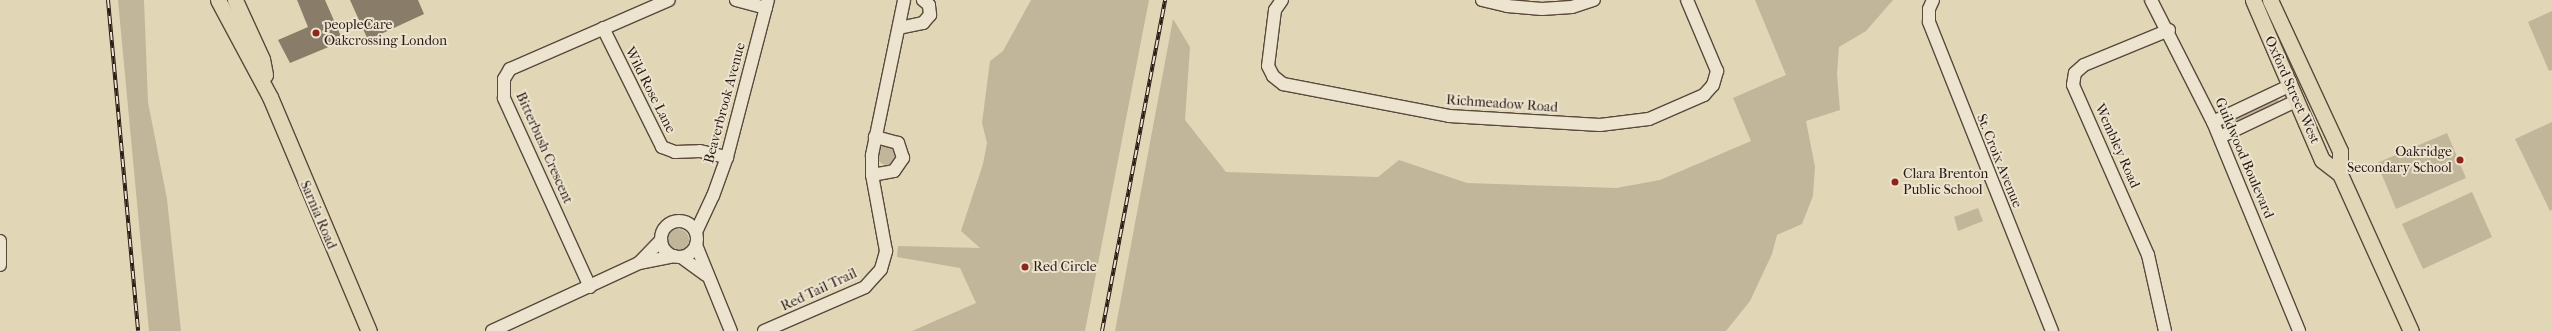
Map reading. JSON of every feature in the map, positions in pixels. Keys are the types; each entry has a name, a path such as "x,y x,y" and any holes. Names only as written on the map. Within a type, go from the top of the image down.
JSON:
{"main road":[{"name":"Sarnia Road","path":"218,0 270,97 369,331"},
{"name":"Sarnia Road","path":"235,0 262,59 270,97"},
{"name":"Oxford Street West","path":"2253,0 2298,100 2322,160 2340,174"},
{"name":"Oxford Street West","path":"2270,0 2340,151 2340,174 2412,331"}],"street":[{"name":"Bitterbush Crescent","path":"590,287 503,89 510,69 669,0"},
{"path":"736,0 767,4"},
{"name":"Red Tail Trail","path":"764,331 865,286 881,269 886,251 872,175 874,137 904,0"},
{"path":"899,28 923,23 930,15 929,5 923,0"},
{"name":"Richmeadow Road","path":"1282,0 1275,10 1268,66 1273,76 1284,84 1449,116 1600,125 1649,119 1704,95 1713,85 1717,71 1687,0"},
{"path":"1482,0 1507,6 1542,9 1572,7 1594,0"},
{"name":"St. Croix Avenue","path":"1933,0 1929,9 1929,22 2052,331"},
{"name":"Guildwood Boulevard","path":"2151,0 2169,30 2220,137 2300,331"},
{"name":"Beaverbrook Avenue","path":"696,232 704,212 714,196 727,157 767,4"},
{"name":"Wild Rose Lane","path":"603,28 662,147 675,152 700,151 727,157"},
{"name":"Wembley Road","path":"2165,331 2148,255 2073,85 2075,73 2084,65 2169,30"},
{"path":"2213,122 2291,85"},
{"path":"2220,137 2298,100"},
{"path":"872,175 894,171 903,158 902,146 898,143 874,137"},
{"path":"704,212 684,222 671,223 666,227 662,240 663,247 706,275"},
{"path":"684,222 696,232 696,245 706,275 731,331"},
{"path":"639,263 662,240"},
{"path":"0,241 0,265"},
{"path":"492,331 590,287 639,263 677,256 696,245"}],"shaded area":[{"path":"118,0 144,0 148,102 167,199 181,331 149,331"},
{"path":"1031,0 1149,0 1085,331 912,331 976,303 960,268 897,257 898,246 980,248 961,231 983,164 987,143 982,123 990,61 1003,51"},
{"path":"1755,0 1893,0 1866,31 1839,47 1837,74 1840,110 1806,121 1815,167 1813,196 1802,224 1777,235 1772,254 1750,301 1726,331 1115,331 1173,19 1190,47 1185,120 1226,172 1378,177 1399,160 1467,183 1616,188 1660,180 1751,141 1733,98 1786,75"},
{"path":"2552,11 2552,70 2549,71 2528,22"},
{"path":"2277,97 2279,103 2235,124 2230,123 2229,117"},
{"path":"2552,122 2552,210 2550,211 2515,139"},
{"path":"2447,133 2466,178 2396,209 2377,163"},
{"path":"887,145 894,148 897,155 894,162 887,165 880,162 877,155 880,148"},
{"path":"2472,192 2492,237 2423,269 2402,224"},
{"path":"1978,208 1983,221 1958,231 1954,217"},
{"path":"678,229 686,232 689,240 686,248 678,251 670,248 667,240 670,232"}],"building":[{"name":"peopleCare Oakcrossing London","path":"297,0 325,0 343,41 290,63 278,40 308,27"},
{"name":"peopleCare Oakcrossing London","path":"350,0 418,0 424,14 368,40"}],"railway":[{"path":"108,0 138,331"},
{"path":"1102,331 1165,0"}],"place":[{"name":"peopleCare Oakcrossing London","path":"316,33"},
{"name":"Oakridge Secondary School","path":"2460,160"},
{"name":"Clara Brenton Public School","path":"1895,182"},
{"name":"Red Circle","path":"1025,267"}]}
